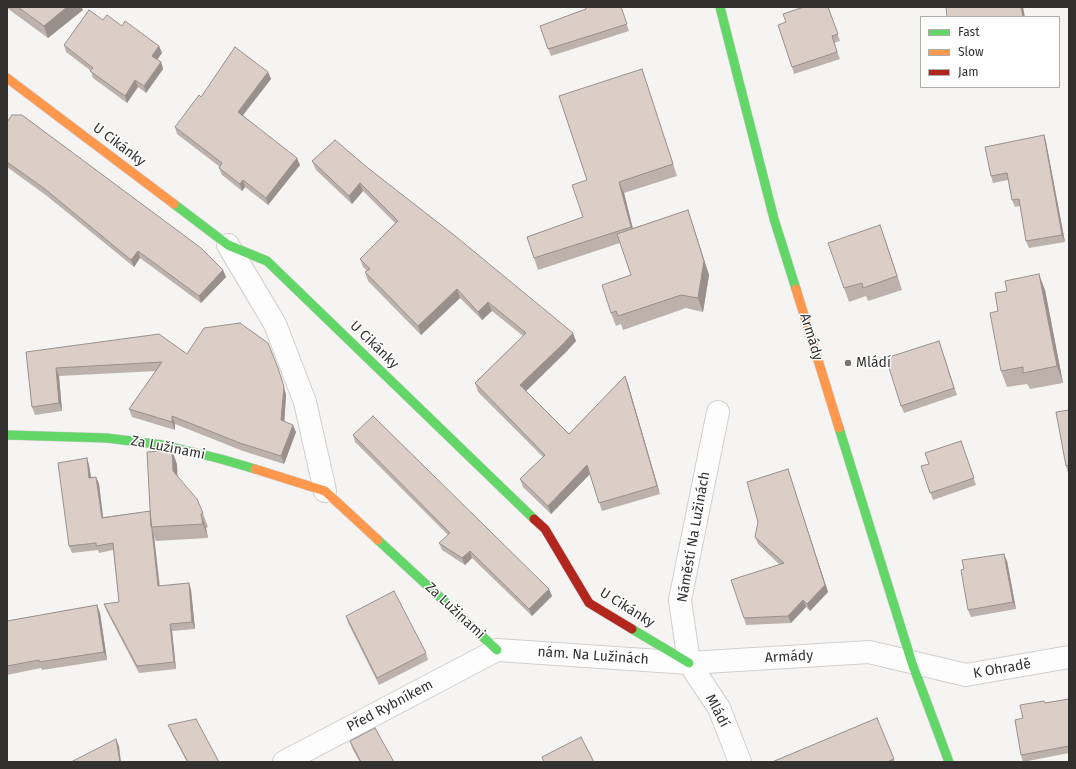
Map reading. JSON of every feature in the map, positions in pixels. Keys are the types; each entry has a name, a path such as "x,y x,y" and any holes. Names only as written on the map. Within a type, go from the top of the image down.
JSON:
{"street":[{"name":"Armády","path":"720,7 774,219 912,663 949,762"},
{"name":"U Cikánky","path":"7,78 228,245 267,262 545,529 589,603 689,663"},
{"path":"228,245 275,324 305,402 325,491"},
{"name":"Náměstí Na Lužinách","path":"689,663 680,600 718,412"},
{"name":"Za Lužinami","path":"7,435 107,438 163,444 221,458 325,491 497,650"},
{"name":"nám. Na Lužinách","path":"497,650 689,663"},
{"name":"Před Rybníkem","path":"284,762 497,650"},
{"name":"Armády","path":"689,663 869,652 912,663"},
{"name":"K Ohradě","path":"912,663 966,675 1069,657"},
{"name":"Mládí","path":"689,663 719,708 740,762"}],"building":[{"path":"18,7 67,7 44,26"},
{"path":"585,7 621,7 627,24 548,49 540,26 586,9"},
{"path":"804,7 828,7 838,34 832,36 837,52 792,67 778,25 786,22 783,14"},
{"path":"946,7 1021,7 1023,16 947,16"},
{"path":"89,10 103,20 107,15 122,26 125,21 159,46 152,56 161,62 144,86 135,80 125,96 90,71 93,68 64,45"},
{"path":"235,47 268,72 238,112 297,158 266,198 243,180 240,184 219,168 222,163 175,127 199,95 201,97"},
{"path":"642,69 673,164 619,182 631,227 534,258 527,237 583,217 572,185 587,180 559,96"},
{"path":"12,115 22,115 201,248 223,270 199,296 138,251 131,260 45,189 7,162 7,122"},
{"path":"1044,135 1062,235 1026,241 1019,199 1012,200 1007,173 991,176 985,147"},
{"path":"335,140 573,333 520,385 569,434 625,376 657,486 599,503 587,465 548,506 520,479 545,455 475,383 526,333 488,302 478,312 457,289 418,326 365,272 370,269 360,259 398,221 360,183 349,196 312,161"},
{"path":"688,210 704,261 698,298 681,295 618,316 616,311 611,313 602,285 631,275 617,234"},
{"path":"880,225 897,276 863,288 862,283 844,288 828,243"},
{"path":"1039,274 1057,366 1023,373 1023,367 1001,371 990,313 998,311 995,293 1007,291 1005,281"},
{"path":"240,323 268,343 284,387 281,420 293,425 281,456 240,443 172,416 172,422 129,409 162,362 56,368 59,403 32,407 26,352 159,334 187,354 204,328"},
{"path":"939,341 954,388 901,406 886,358"},
{"path":"1069,410 1069,465 1066,466 1056,412"},
{"path":"373,416 549,589 529,609 470,551 462,558 439,543 450,533 353,435"},
{"path":"961,441 974,478 930,493 921,466 929,464 925,453"},
{"path":"172,450 173,471 197,499 203,513 201,514 203,524 151,527 147,452"},
{"path":"87,458 89,478 96,477 102,518 150,511 158,586 189,583 192,622 170,624 174,662 137,666 104,604 119,602 113,543 96,546 96,543 69,546 58,463"},
{"path":"788,469 825,585 807,604 803,600 788,616 744,618 731,580 784,563 755,537 758,522 747,482"},
{"path":"1004,554 1013,602 968,610 961,570 964,569 962,560"},
{"path":"394,591 426,653 377,678 346,616"},
{"path":"97,605 104,652 39,662 39,660 7,666 7,621"},
{"path":"1069,699 1069,746 1021,755 1015,720 1023,718 1020,705"},
{"path":"877,718 894,759 887,762 772,762"},
{"path":"196,719 219,762 188,762 168,725"},
{"path":"375,728 394,762 361,762 350,741"},
{"path":"581,737 594,762 544,762 542,757"},
{"path":"116,739 120,762 71,762"}],"traffic: fast":[{"path":"720,7 774,219 796,289"},
{"path":"174,204 228,245 267,261 534,519"},
{"path":"839,428 912,663 949,762"},
{"path":"7,435 107,438 163,445 255,469"},
{"path":"378,540 497,650"},
{"path":"632,629 689,663"}],"traffic: slow":[{"path":"7,78 174,204"},
{"path":"796,289 839,428"},
{"path":"255,469 325,491 378,540"}],"traffic: jam":[{"path":"534,519 545,529 589,603 632,629"}],"place":[{"name":"Mládí","path":"848,363"}]}
